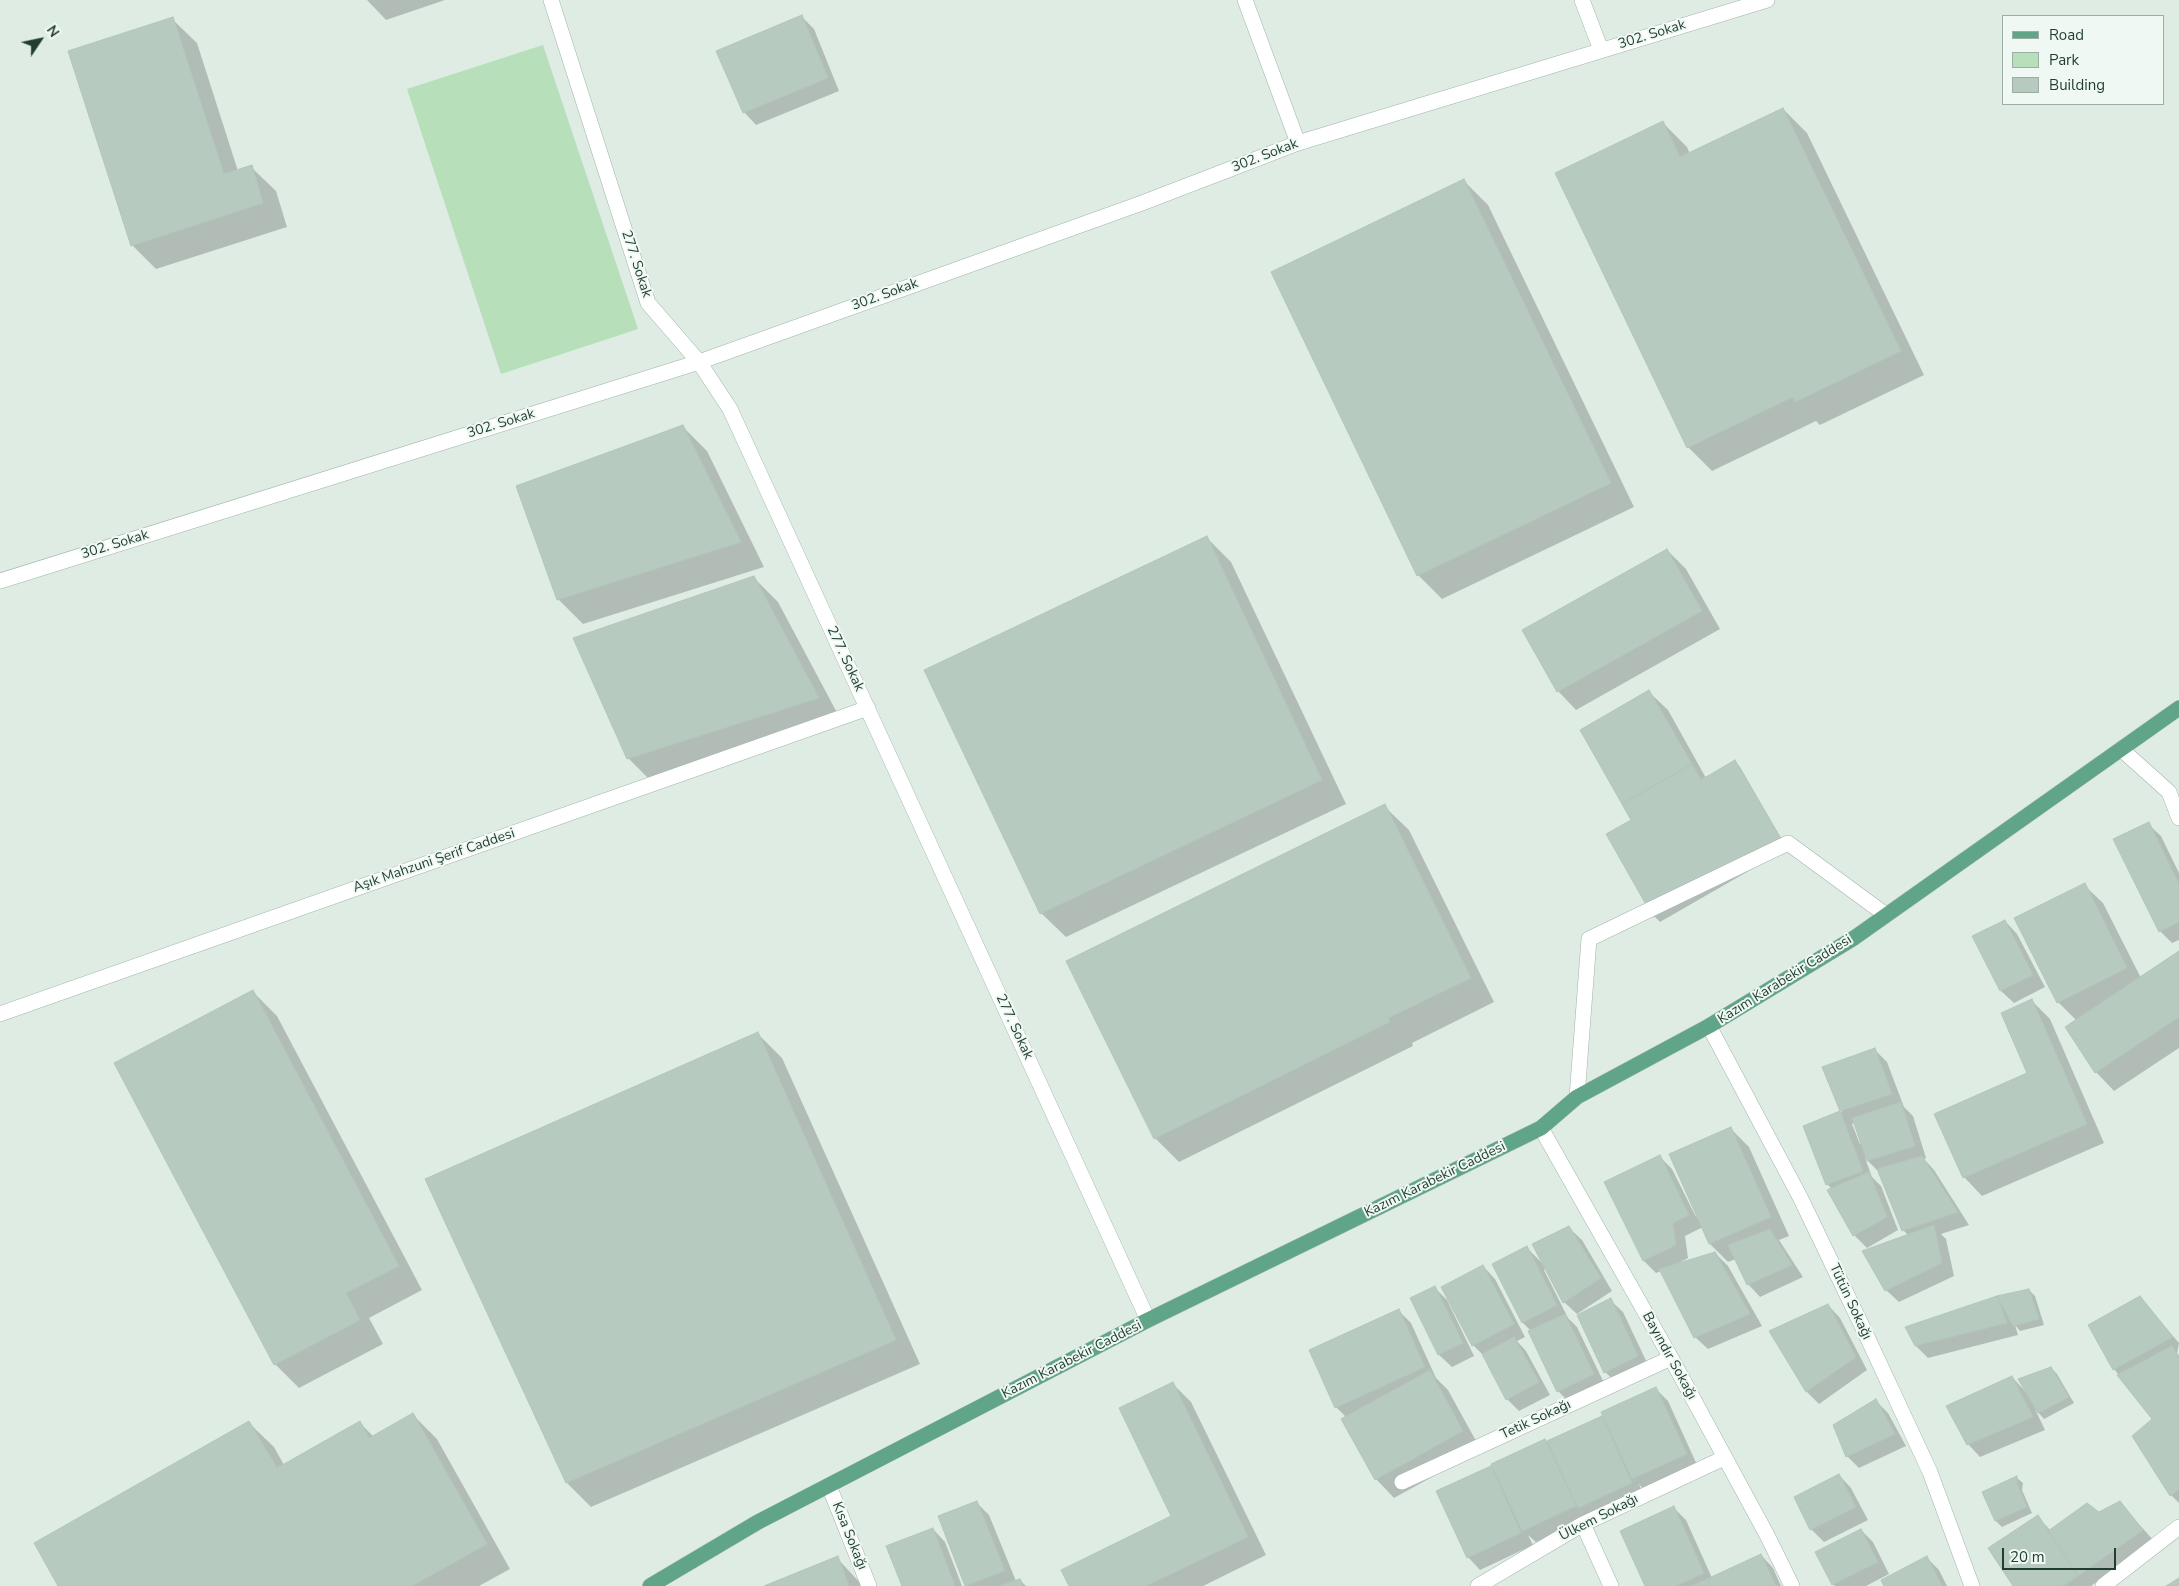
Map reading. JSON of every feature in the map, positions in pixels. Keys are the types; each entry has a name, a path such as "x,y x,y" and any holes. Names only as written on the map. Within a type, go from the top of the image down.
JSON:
{"main road":[{"name":"Kazım Karabekir Caddesi","path":"650,1586 758,1522 1148,1320 1541,1128 1576,1097 1709,1026 1854,938 2179,708"}],"street":[{"name":"277. Sokak","path":"551,0 648,303 699,362 730,408 1148,1320"},
{"path":"1245,0 1298,143"},
{"path":"1582,0 1601,50"},
{"name":"302. Sokak","path":"0,581 699,362 1142,203 1298,143 1767,0"},
{"name":"Aşık Mahzuni Şerif Caddesi","path":"0,1014 868,708"},
{"path":"2121,749 2169,792 2179,818"},
{"path":"1576,1097 1589,939 1788,843 1886,915"},
{"name":"Tütün Sokağı","path":"1709,1026 1800,1197 1871,1346 1930,1472 1972,1586"},
{"name":"Bayındır Sokağı","path":"1541,1128 1671,1358 1768,1537 1792,1586"},
{"name":"Tetik Sokağı","path":"1402,1482 1671,1358"},
{"name":"Ülkem Sokağı","path":"1478,1586 1583,1524 1724,1458"},
{"name":"Kısa Sokağı","path":"829,1486 869,1586"},
{"path":"1583,1524 1611,1586"},
{"path":"2103,1586 2179,1527"}],"green space":[{"path":"543,45 638,329 501,374 407,89"}],"building":[{"path":"802,15 828,78 743,113 716,51"},
{"path":"173,17 224,174 252,165 263,203 131,246 68,51"},
{"path":"1783,108 1901,351 1795,402 1793,397 1687,448 1555,173 1663,121 1680,157"},
{"path":"1464,179 1611,483 1417,576 1271,272"},
{"path":"683,425 741,542 557,600 516,486"},
{"path":"1207,536 1322,780 1040,914 924,670"},
{"path":"1667,549 1702,611 1557,692 1522,630"},
{"path":"754,576 819,698 627,759 573,638"},
{"path":"1649,690 1692,764 1622,804 1580,730"},
{"path":"1735,760 1783,842 1653,917 1606,834 1631,820 1622,804 1692,764 1701,780"},
{"path":"1385,804 1471,978 1388,1018 1390,1022 1154,1139 1066,961"},
{"path":"2149,822 2179,884 2179,922 2159,932 2113,839"},
{"path":"2085,883 2127,968 2057,1003 2014,918"},
{"path":"2005,920 2033,975 2000,991 1972,936"},
{"path":"2179,951 2179,1017 2095,1073 2065,1027"},
{"path":"253,990 399,1266 346,1293 360,1320 274,1365 114,1063"},
{"path":"2032,999 2087,1124 1963,1178 1934,1114 2027,1073 2001,1013"},
{"path":"758,1032 896,1340 566,1483 425,1179"},
{"path":"1875,1048 1892,1094 1840,1111 1822,1067"},
{"path":"1901,1102 1915,1146 1867,1161 1852,1118"},
{"path":"1840,1111 1863,1171 1826,1185 1803,1126"},
{"path":"1731,1127 1771,1217 1709,1244 1669,1154"},
{"path":"1660,1155 1689,1215 1673,1223 1676,1245 1643,1261 1604,1182"},
{"path":"1922,1156 1958,1212 1902,1231 1877,1169"},
{"path":"1869,1172 1887,1217 1853,1236 1827,1190"},
{"path":"1934,1225 1942,1263 1885,1291 1862,1251"},
{"path":"1569,1226 1601,1278 1563,1303 1532,1244"},
{"path":"1770,1229 1792,1265 1747,1285 1728,1245"},
{"path":"1527,1246 1557,1305 1522,1323 1492,1264"},
{"path":"1715,1252 1750,1314 1694,1338 1659,1269"},
{"path":"1483,1265 1514,1324 1472,1346 1441,1287"},
{"path":"1435,1286 1463,1343 1438,1355 1410,1298"},
{"path":"2029,1289 2039,1319 2013,1326 1997,1296"},
{"path":"1997,1296 2007,1323 1915,1346 1905,1327"},
{"path":"2140,1296 2173,1337 2113,1370 2088,1325"},
{"path":"1611,1298 1638,1356 1604,1373 1577,1315"},
{"path":"1828,1304 1856,1357 1806,1392 1769,1331"},
{"path":"1399,1309 1425,1367 1335,1408 1309,1350"},
{"path":"1565,1314 1594,1374 1557,1392 1528,1331"},
{"path":"1514,1337 1539,1382 1506,1400 1482,1354"},
{"path":"2172,1346 2179,1357 2179,1489 2170,1496 2132,1436 2152,1419 2117,1375"},
{"path":"2051,1367 2069,1397 2038,1413 2018,1379"},
{"path":"1430,1370 1463,1431 1375,1480 1341,1419"},
{"path":"2012,1376 2033,1417 1967,1445 1946,1406"},
{"path":"1173,1382 1248,1537 1146,1586 1069,1586 1061,1570 1171,1516 1119,1408"},
{"path":"1656,1387 1687,1454 1632,1479 1601,1412"},
{"path":"1876,1399 1895,1434 1846,1457 1833,1425"},
{"path":"413,1413 487,1544 412,1586 58,1586 34,1543 249,1421 277,1468 360,1421 369,1438"},
{"path":"1602,1416 1632,1483 1578,1508 1547,1441"},
{"path":"1545,1439 1576,1506 1522,1531 1491,1464"},
{"path":"1491,1466 1521,1533 1467,1558 1436,1491"},
{"path":"1839,1474 1856,1507 1810,1530 1794,1497"},
{"path":"2017,1476 2017,1483 2027,1507 1995,1521 1982,1492"},
{"path":"977,1501 1005,1571 965,1586 938,1516"},
{"path":"2120,1501 2143,1530 2078,1576 2048,1531 2087,1503 2099,1512"},
{"path":"1674,1506 1704,1573 1676,1586 1645,1586 1620,1531"},
{"path":"2038,1515 2078,1576 2063,1586 2013,1586 1988,1548"},
{"path":"933,1528 955,1586 902,1586 886,1546"},
{"path":"1861,1529 1878,1562 1832,1585 1815,1552"},
{"path":"1761,1554 1776,1586 1710,1586 1707,1579"},
{"path":"838,1556 849,1586 764,1586"},
{"path":"1927,1556 1942,1586 1884,1586 1881,1580"},
{"path":"2179,1578 2179,1586 2166,1586"},
{"path":"1020,1579 1023,1586 999,1586"},
{"path":"1707,1579 1710,1586 1691,1586"}]}
